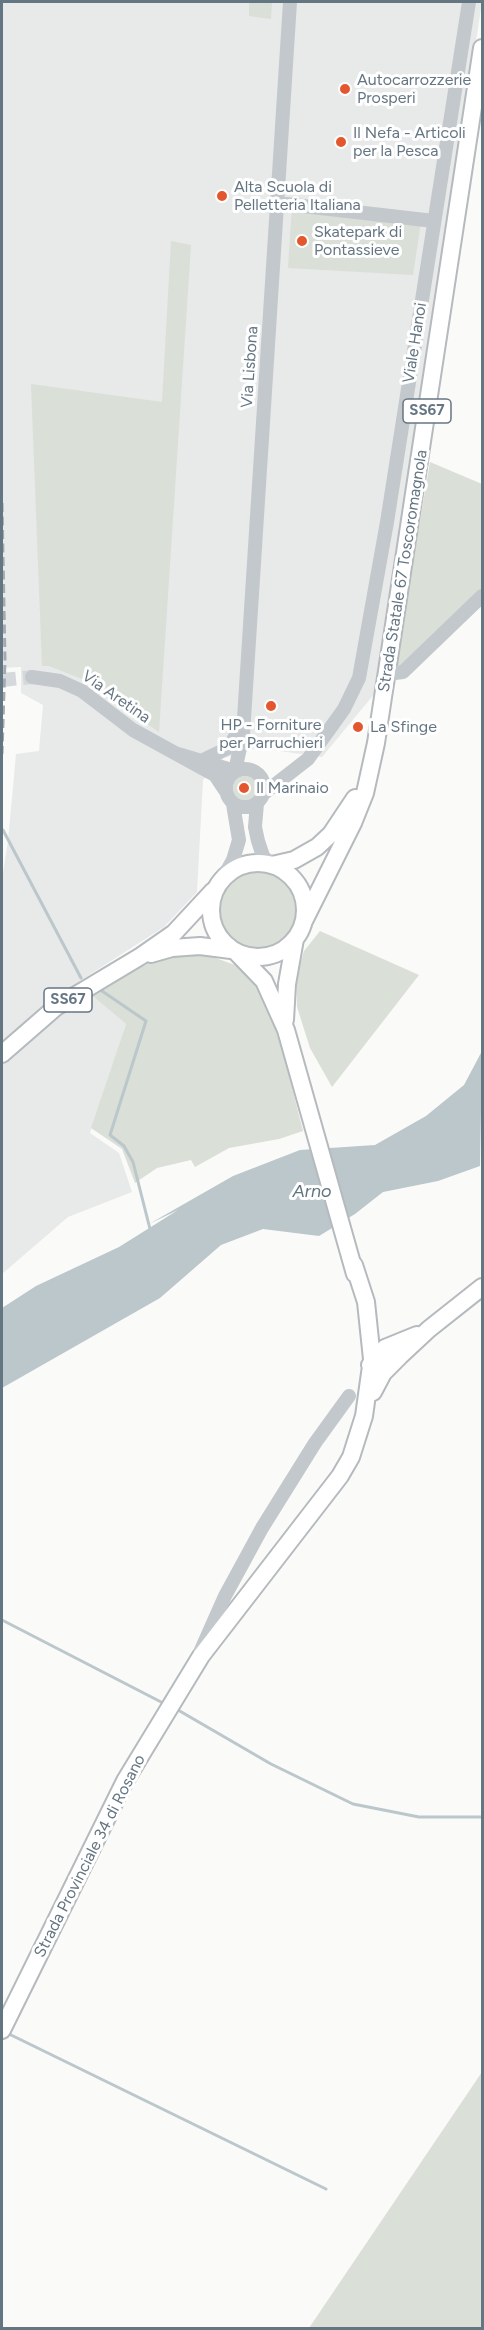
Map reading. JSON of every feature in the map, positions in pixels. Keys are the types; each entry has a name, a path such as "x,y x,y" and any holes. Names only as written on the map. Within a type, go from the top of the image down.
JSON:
{"main road":[{"name":"Strada Statale 67 Toscoromagnola","path":"303,923 353,823 365,793 387,674 483,48"},
{"name":"Strada Statale 67 Toscoromagnola","path":"271,865 294,860 317,847 349,808 368,774"},
{"path":"245,865 271,865 285,872 299,888 305,909 303,923 295,939 286,948 268,956 249,957 234,951 214,928 210,914 212,899 220,882 245,865"},
{"name":"SS67","path":"2,1054 56,1007 141,956 174,933 220,882"},
{"name":"Strada Provinciale 34 di Rosano","path":"286,1030 287,984 295,939"},
{"name":"SS67","path":"141,956 172,948 200,946 234,951"},
{"name":"Strada Provinciale 34 di Rosano","path":"2,2030 125,1781 201,1656 351,1457 364,1416 372,1359 366,1302 306,1108 286,1030 264,981 234,951"},
{"name":"Strada Provinciale 34 di Rosano","path":"333,1483 351,1433 361,1336 354,1264"},
{"path":"361,1336 372,1359 385,1363 398,1349 429,1329 483,1287"},
{"path":"366,1302 373,1325 381,1339 398,1349"},
{"path":"364,1416 376,1383 398,1349"},
{"path":"355,1391 372,1359"}],"street":[{"name":"Via Lisbona","path":"236,771 243,728 290,2"},
{"name":"Viale Hanoi","path":"260,799 299,767 319,744 344,709 359,678 368,639 469,2"},
{"path":"277,202 434,221"},
{"path":"387,674 403,672 483,596"},
{"name":"Via Aretina","path":"32,677 52,679 73,686 134,730 215,775 225,790"},
{"name":"Via Lisbona","path":"243,728 247,757 257,774"},
{"path":"203,760 228,748 243,728"},
{"name":"Viale Hanoi","path":"236,771 257,774 288,767 319,744"},
{"name":"Via Aretina","path":"178,754 236,771"},
{"path":"220,882 233,860 239,840 233,804 225,790 227,780 236,771"},
{"path":"257,774 260,799 255,826 258,841 271,865"},
{"path":"233,804 245,808 260,799"},
{"path":"188,1677 225,1596 262,1528 315,1443 355,1391"}],"shaded area":[{"path":"2,2 482,2 376,692 322,757 258,748 224,758 203,780 197,892 164,927 78,982 126,1024 90,1133 119,1153 132,1192 68,1217 2,1274 2,879 16,754 39,751 43,705 21,693 21,667 2,668"},
{"path":"249,2 272,2 271,19 249,16"},
{"path":"292,206 421,222 413,275 288,268"},
{"path":"171,241 191,245 159,732 82,679 49,666 42,666 31,384 162,402"},
{"path":"430,462 482,484 482,591 403,667 395,668"},
{"path":"245,776 254,779 257,788 254,797 245,800 236,797 233,788 236,779"},
{"path":"250,871 266,871 280,877 291,888 297,902 297,918 291,932 280,943 266,949 250,949 236,943 225,932 219,918 219,902 225,888 236,877"},
{"path":"320,931 419,975 332,1087 310,1048 297,1007 296,978 304,951"},
{"path":"171,954 207,955 238,966 263,990 276,1024 303,1131 279,1139 229,1148 195,1167 191,1160 157,1168 135,1183 122,1149 91,1128 126,1024 93,996 141,967"},
{"path":"482,2072 482,2328 309,2328"}],"water":[{"name":"Arno","path":"482,1051 480,1166 438,1181 383,1192 355,1214 319,1236 263,1229 221,1245 160,1298 2,1388 2,1308 36,1286 119,1247 178,1210 149,1224 233,1176 300,1150 375,1145 426,1116 464,1085"}],"waterway":[{"path":"3,830 81,978"},
{"path":"99,989 146,1021 110,1135 124,1146 133,1162 150,1229"},
{"path":"2,1620 163,1703"},
{"path":"178,1710 271,1764 353,1804 419,1817 482,1817"},
{"path":"9,2034 326,2189"}],"tunnel":[{"path":"2,680 32,677"}],"railway":[{"path":"2,503 5,660 2,754"}],"place":[{"name":"Autocarrozzerie Prosperi","path":"345,89"},
{"name":"Il Nefa - Articoli per la Pesca","path":"341,142"},
{"name":"Alta Scuola di Pelletteria Italiana","path":"222,196"},
{"name":"Skatepark di Pontassieve","path":"302,241"},
{"name":"HP - Forniture per Parruchieri","path":"271,706"},
{"name":"La Sfinge","path":"358,727"},
{"name":"Il Marinaio","path":"244,788"}]}
